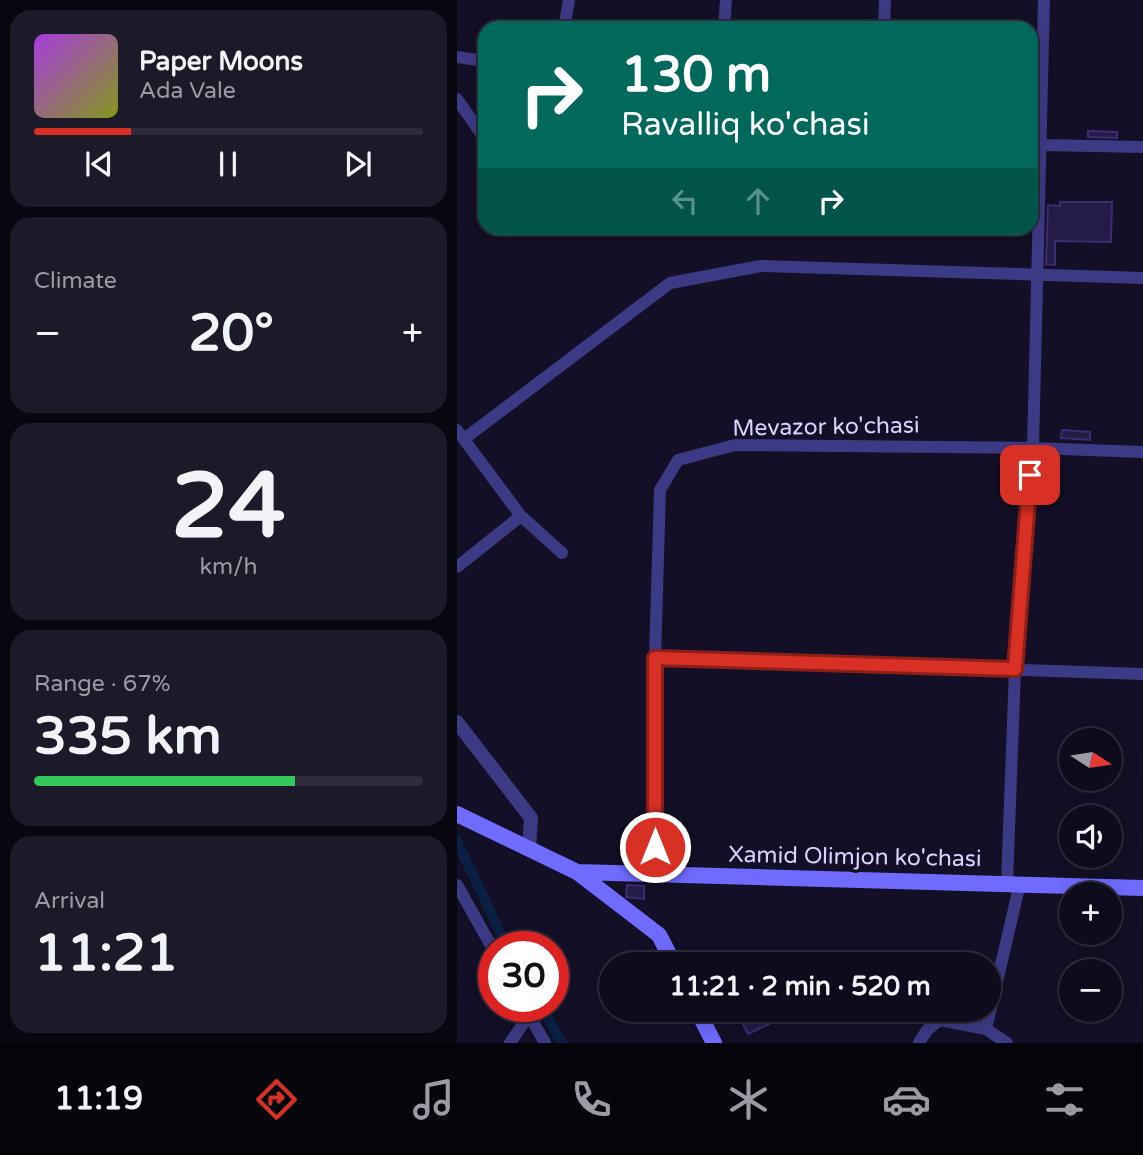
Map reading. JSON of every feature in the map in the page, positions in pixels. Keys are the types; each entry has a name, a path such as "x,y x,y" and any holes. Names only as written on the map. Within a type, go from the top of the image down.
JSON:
{"main road":[{"name":"Xamid Olimjon ko'chasi","path":"457,814 577,872 1143,888"},
{"path":"577,872 659,934 668,952"},
{"path":"703,1022 714,1043"}],"street":[{"path":"566,21 570,0"},
{"path":"724,21 726,0"},
{"path":"885,0 885,21"},
{"path":"1038,55 1044,0"},
{"path":"457,57 478,60"},
{"path":"1038,84 1041,145 1038,222"},
{"path":"457,99 478,129"},
{"path":"1041,145 1143,147"},
{"path":"986,1029 1013,883 1015,669 1033,447 1037,235"},
{"path":"562,553 521,516 461,434 670,283 761,266 1143,278"},
{"name":"Mevazor ko'chasi","path":"655,874 655,658 660,490 678,460 735,445 1033,447 1143,452"},
{"path":"457,567 521,516"},
{"path":"655,658 1143,674"},
{"path":"457,722 531,818 529,849"},
{"path":"457,885 483,931"},
{"path":"919,1043 927,1030 940,1020 986,1029 1007,1043"},
{"path":"509,1043 520,1022"},
{"path":"533,1022 545,1043"}],"building":[{"path":"1088,131 1117,132 1117,138 1088,137"},
{"path":"1060,202 1112,202 1111,242 1055,241 1055,265 1046,264 1048,205 1060,206"},
{"path":"1062,430 1090,432 1090,440 1061,438"},
{"path":"627,885 644,886 644,899 626,897"},
{"path":"742,1022 774,1022 748,1034"}],"waterway":[{"path":"457,841 499,931"},
{"path":"550,1022 562,1043"}],"route":[{"path":"655,847 655,658 1015,669 1030,475"}]}
